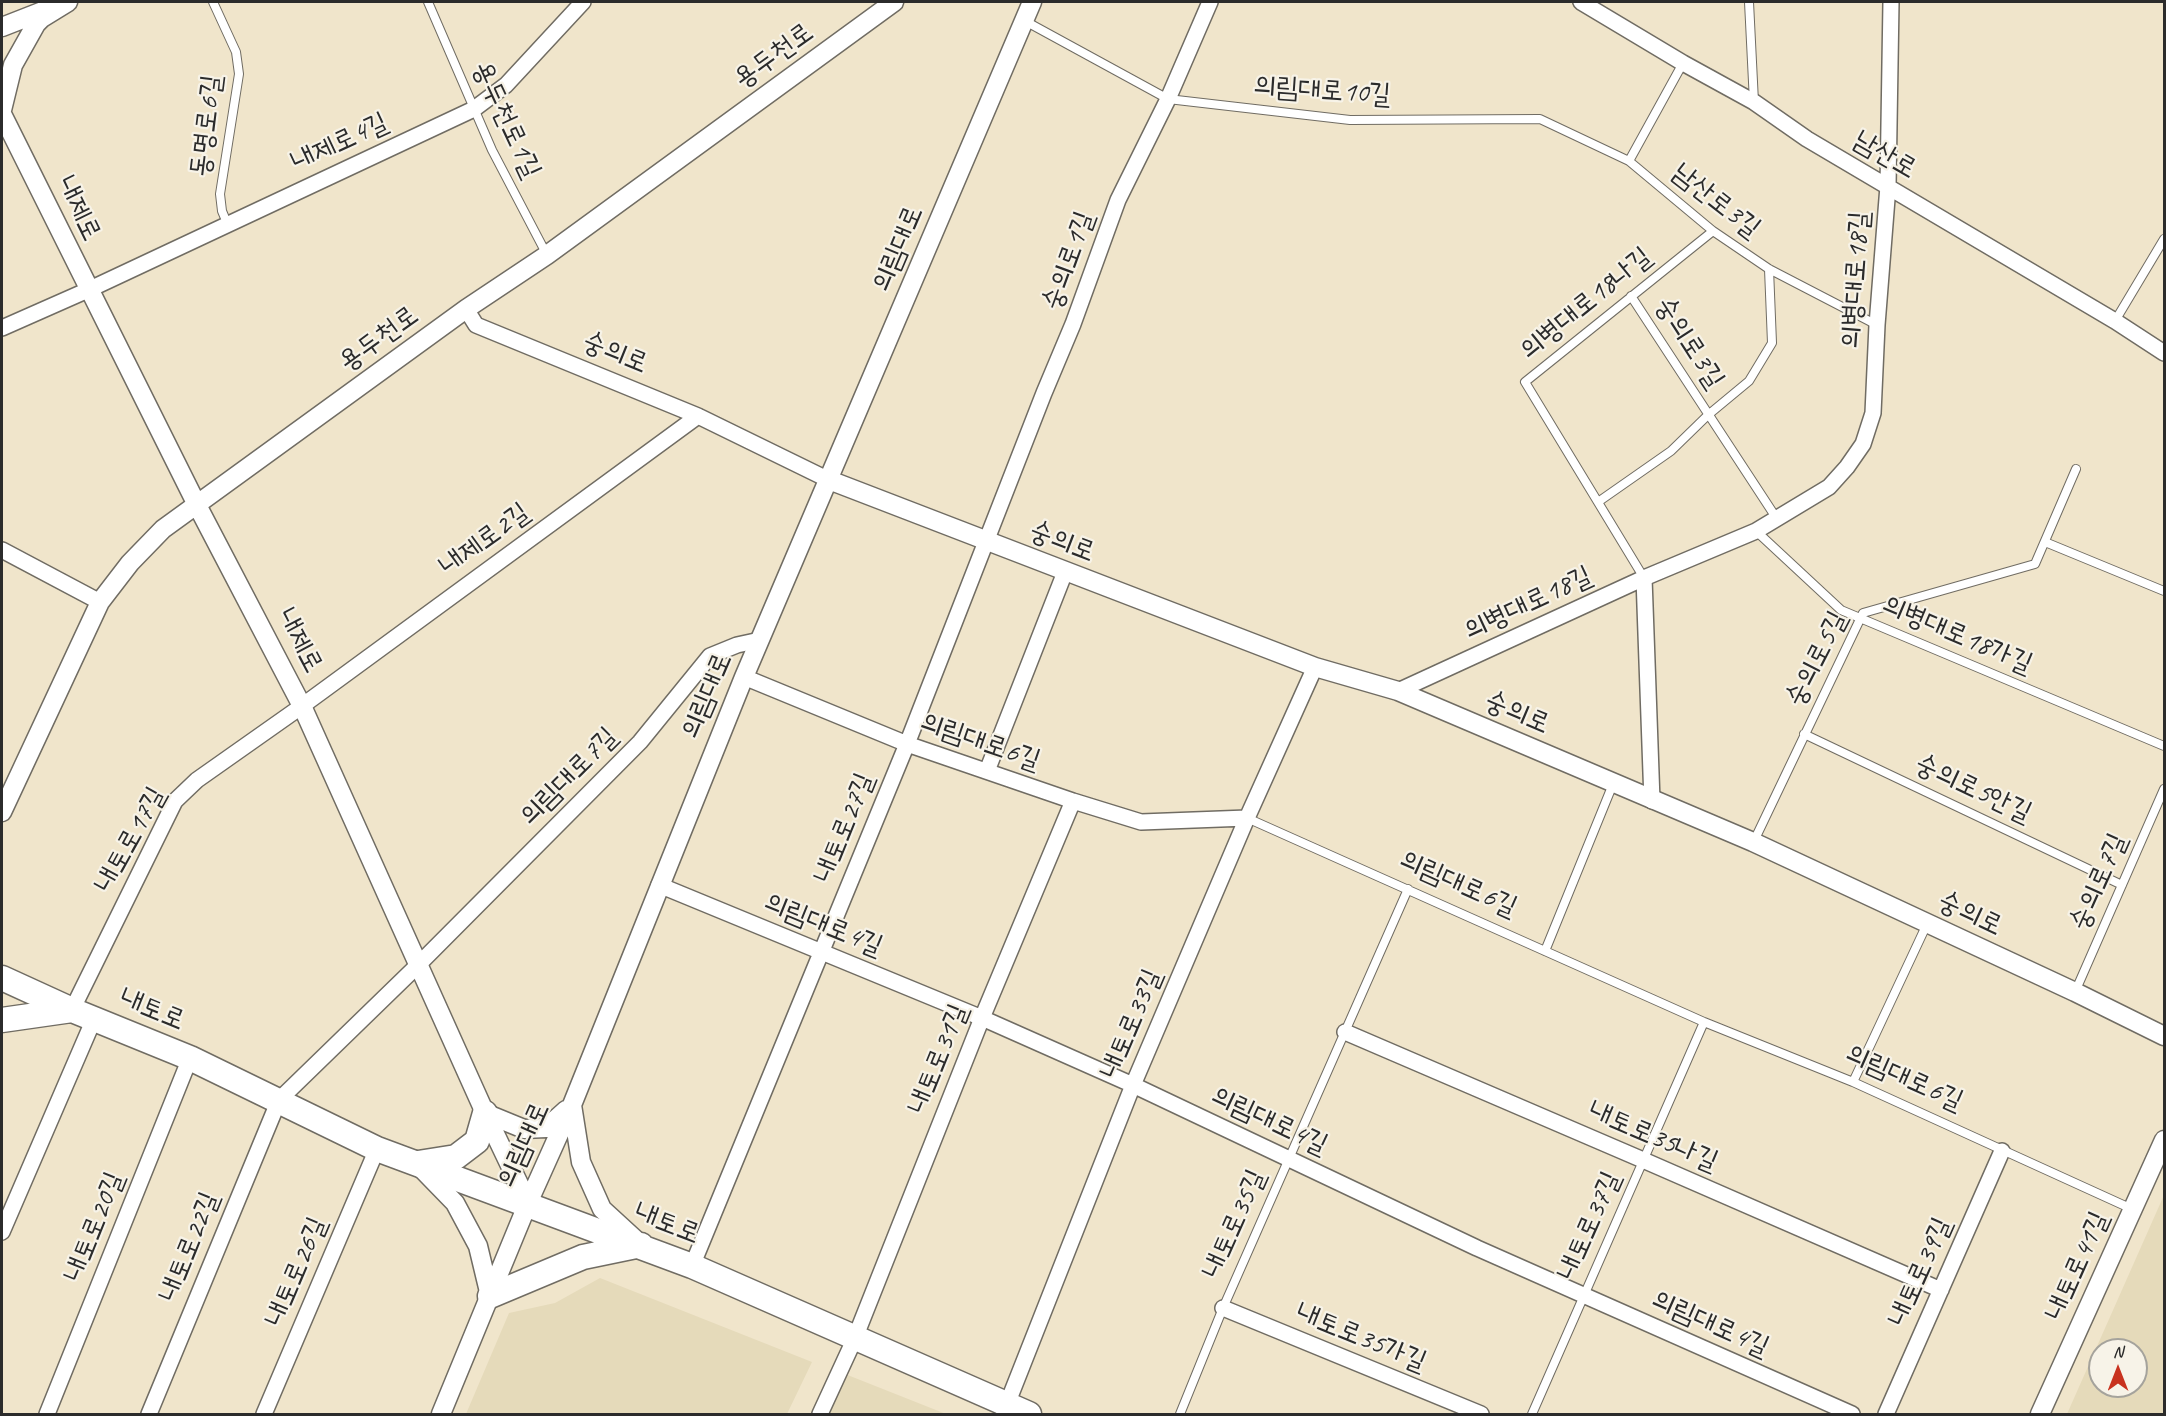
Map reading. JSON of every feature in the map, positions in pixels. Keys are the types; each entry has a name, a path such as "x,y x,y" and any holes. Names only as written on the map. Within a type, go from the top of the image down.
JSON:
{"main road":[{"name":"내토로","path":"2,978 83,1015 190,1058 377,1149 641,1245 855,1338 1005,1410 1029,1414"},
{"path":"2,1020 83,1015"},
{"path":"416,1164 456,1157 477,1141 484,1113"},
{"path":"490,1296 583,1257 641,1245"}],"street":[{"path":"2,27 67,2"},
{"path":"2,112 13,65 36,24 67,2"},
{"name":"내제로4길","path":"2,328 88,290 474,108 506,85 583,2"},
{"name":"용두천로","path":"2,812 100,602 130,563 163,529 466,309 547,255 894,2"},
{"name":"의림대로","path":"441,1414 528,1203 572,1105 744,677 1032,2"},
{"name":"숭의로1길","path":"986,541 1074,324 1118,200 1168,99 1210,2"},
{"name":"남산로","path":"1581,2 1754,102 1807,139 2115,321 2164,353"},
{"name":"의병대로18길","path":"1398,691 1644,578 1756,531 1829,487 1847,467 1863,444 1873,413 1877,325 1888,186 1891,2"},
{"name":"내제로","path":"2,112 88,290 302,706 484,1113 528,1203"},
{"name":"숭의로","path":"466,309 476,325 699,416 829,480 1315,667 1398,691 1652,801 1753,842 2164,1036"},
{"name":"내제로2길","path":"302,706 699,416"},
{"name":"내토로27길","path":"692,1266 907,744 986,541"},
{"path":"2,550 100,602"},
{"path":"987,771 1065,572"},
{"path":"1644,578 1652,801"},
{"name":"의림대로7길","path":"418,965 640,742 710,656 737,645 760,640"},
{"name":"내토로33길","path":"1005,1410 1133,1085 1247,818 1315,667"},
{"name":"의림대로6길","path":"744,677 907,744 1141,822 1247,818"},
{"name":"내토로17길","path":"2,1232 83,1015 175,801 197,780 302,706"},
{"name":"내토로31길","path":"820,1414 855,1338 982,1018 1073,801"},
{"name":"의림대로4길","path":"659,885 982,1018 1133,1085 1477,1248 1852,1414"},
{"path":"279,1100 418,965"},
{"name":"내토로35나길","path":"1344,1032 1941,1290"},
{"name":"내토로20길","path":"47,1414 190,1058"},
{"name":"내토로22길","path":"149,1414 279,1100"},
{"path":"484,1113 524,1129 546,1128 572,1105"},
{"path":"572,1105 581,1162 602,1209 641,1245"},
{"name":"내토로41길","path":"2040,1414 2164,1140"},
{"name":"내토로26길","path":"264,1414 377,1149"},
{"name":"내토로39길","path":"1886,1414 2002,1150"},
{"path":"416,1164 455,1203 478,1246 490,1296"},
{"name":"내토로35가길","path":"1223,1308 1481,1414"}],"lane":[{"name":"동명로6길","path":"213,2 236,52 239,74 220,194 222,211 227,224"},
{"name":"용두천로1길","path":"428,2 492,150 547,255"},
{"path":"1749,2 1754,102"},
{"name":"의림대로10길","path":"1024,20 1168,99 1350,120 1540,119 1629,161"},
{"name":"남산로3길","path":"1683,63 1629,161 1713,231 1769,269 1877,325"},
{"name":"의병대로18나길","path":"1644,578 1525,382 1713,231"},
{"path":"2115,321 2164,239"},
{"name":"숭의로3길","path":"1598,502 1671,451 1708,415 1749,381 1772,343 1769,269"},
{"name":"숭의로3길","path":"1631,296 1708,415"},
{"path":"1708,415 1777,519"},
{"name":"숭의로5길","path":"1753,842 1863,613 2035,564 2076,469"},
{"name":"의병대로18가길","path":"1756,531 1841,610 2164,746"},
{"path":"2045,542 2164,591"},
{"name":"숭의로5안길","path":"1804,734 2122,885"},
{"path":"1545,951 1613,784"},
{"name":"숭의로7길","path":"2075,992 2164,789"},
{"name":"의림대로6길","path":"1247,818 1704,1022 1853,1082 2133,1209"},
{"name":"내토로35길","path":"1180,1414 1223,1308 1408,889"},
{"path":"1853,1082 1927,924"},
{"name":"내토로37길","path":"1532,1414 1704,1022"}],"shaded area":[{"path":"2164,1195 2164,1414 2067,1414 2088,1367 2088,1398 2148,1398 2148,1338 2101,1338"},
{"path":"600,1278 812,1362 787,1414 466,1414 509,1313 555,1303"},
{"path":"840,1372 946,1414 829,1414"}]}
